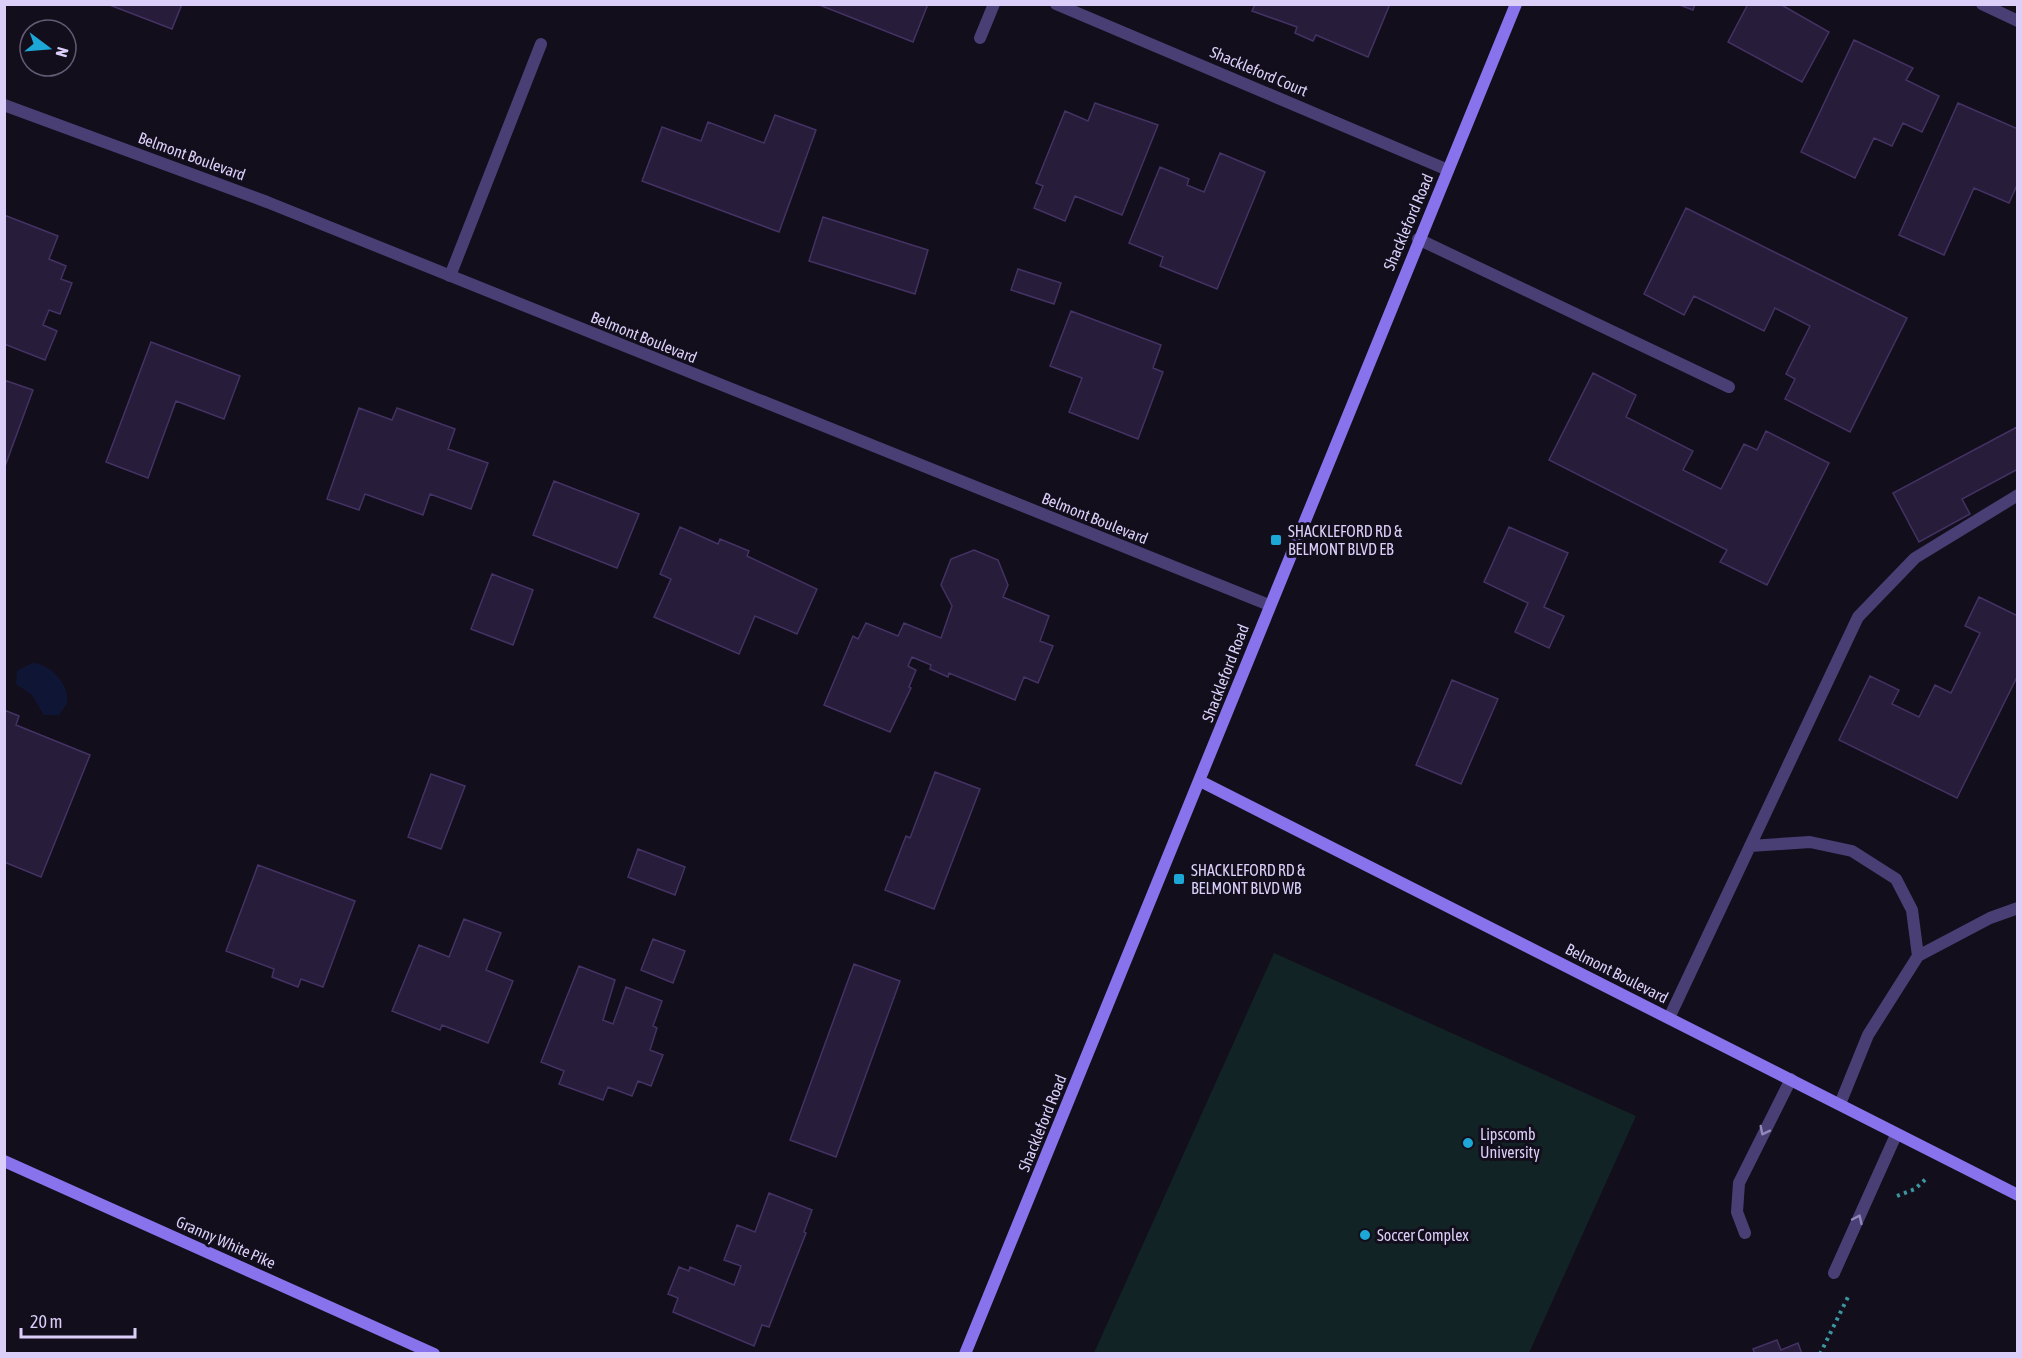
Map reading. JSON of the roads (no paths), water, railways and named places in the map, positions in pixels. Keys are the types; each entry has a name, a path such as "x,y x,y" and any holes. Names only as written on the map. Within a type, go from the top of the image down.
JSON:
{"street":[{"path":"980,38 994,4"},
{"name":"Shackleford Court","path":"1056,4 1448,170"},
{"name":"Shackleford Road","path":"965,1353 1516,4"},
{"path":"1982,4 2018,21"},
{"path":"450,276 541,44"},
{"name":"Belmont Boulevard","path":"4,105 267,202 1269,605"},
{"path":"1419,239 1729,387"},
{"path":"1669,1018 1858,617 1915,558 2018,495"},
{"name":"Belmont Boulevard","path":"1200,781 2018,1195"},
{"path":"1750,846 1810,842 1852,851 1896,879 1912,910 1918,956"},
{"path":"1840,1104 1868,1035 1918,956 1990,918 2018,908"},
{"path":"1745,1233 1737,1212 1739,1183 1791,1079"},
{"path":"1834,1273 1896,1135"},
{"name":"Granny White Pike","path":"4,1161 434,1353"}],"water":[{"path":"32,663 52,671 62,682 67,703 59,715 44,715 32,695 16,684 17,671"}],"place":[{"name":"SHACKLEFORD RD & BELMONT BLVD EB","path":"1276,540"},
{"name":"SHACKLEFORD RD & BELMONT BLVD WB","path":"1179,879"},
{"name":"Lipscomb University","path":"1468,1143"},
{"name":"Soccer Complex","path":"1365,1235"}]}
